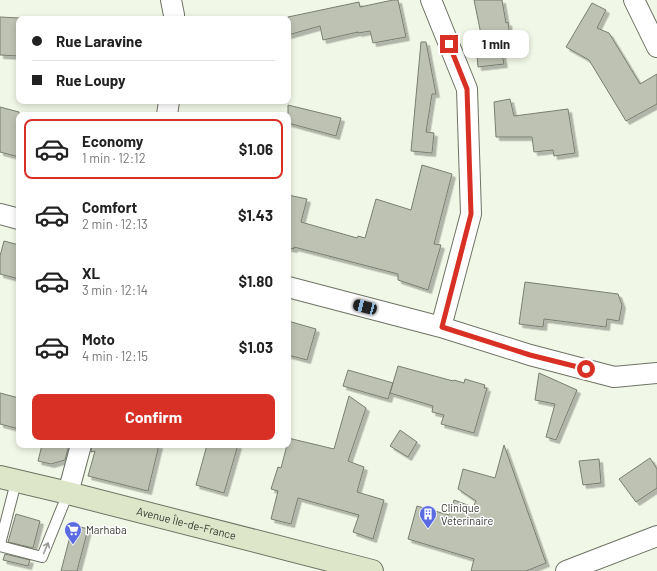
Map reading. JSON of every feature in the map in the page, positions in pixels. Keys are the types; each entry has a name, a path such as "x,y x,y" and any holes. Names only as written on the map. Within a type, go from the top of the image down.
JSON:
{"street":[{"path":"171,0 174,16"},
{"path":"431,0 467,89 471,214 442,327"},
{"path":"634,0 657,46"},
{"path":"0,214 16,218"},
{"path":"291,289 442,327 530,355 614,377 657,373"},
{"path":"68,493 80,448"},
{"name":"Avenue Île-de-France","path":"8,479 372,571"},
{"path":"566,571 657,536"}],"lane":[{"path":"8,479 0,545 42,556 68,493"}],"building":[{"path":"398,0 406,37 373,43 370,31 358,32 323,40 320,26 291,34 291,16 359,2 360,7"},
{"path":"474,0 502,0 506,23 508,22 512,52 502,54 504,64 478,67 476,44 483,44"},
{"path":"592,3 606,10 597,28 609,33 640,84 657,74 657,104 626,121 589,60 566,47"},
{"path":"0,17 16,18 16,56 0,55"},
{"path":"421,42 426,42 436,94 432,94 426,132 434,133 432,153 411,151"},
{"path":"510,99 514,116 568,109 575,153 554,156 553,150 534,152 532,137 496,137 494,102"},
{"path":"288,105 341,118 336,136 291,124 291,112 288,112"},
{"path":"0,107 19,112 16,112 16,156 0,152"},
{"path":"422,165 452,174 434,244 441,245 428,290 398,280 398,274 294,247 294,249 291,248 291,196 307,199 301,222 357,238 358,236 365,238 376,199 411,210"},
{"path":"4,241 16,244 16,278 0,274 0,256"},
{"path":"525,282 618,294 622,305 619,321 607,319 606,327 544,319 543,327 519,324"},
{"path":"291,322 316,329 307,360 291,356"},
{"path":"398,366 453,381 464,383 465,379 485,385 484,388 487,388 474,433 441,424 444,415 432,412 433,406 390,393"},
{"path":"348,370 393,383 388,399 343,386"},
{"path":"539,373 577,390 556,440 546,437 555,404 535,400"},
{"path":"0,393 16,397 16,428 0,424"},
{"path":"349,396 366,408 348,461 364,467 357,492 384,500 373,539 353,532 359,515 298,498 291,524 271,519 278,491 271,489 278,467 281,468 286,448 291,448 291,439 334,449"},
{"path":"400,430 417,442 408,457 390,446"},
{"path":"504,445 546,563 526,571 471,571 474,559 408,539 417,506 449,515 454,500 473,507 476,501 458,489 463,469 495,478"},
{"path":"41,448 68,448 65,460 51,464 38,461"},
{"path":"92,448 158,448 148,491 88,476 95,451 91,452"},
{"path":"206,448 237,448 224,493 196,485"},
{"path":"650,458 657,469 657,488 636,502 619,479"},
{"path":"599,459 601,483 583,485 579,461"},
{"path":"16,514 40,521 33,548 8,542"},
{"path":"73,525 88,529 77,571 61,571"},
{"path":"5,554 30,560 28,566 3,560"}],"place":[{"name":"Clinique Veterinaire","path":"428,529"},
{"name":"Marhaba","path":"73,545"}],"route":[{"path":"449,44 467,89 471,214 442,327 530,355 586,369"}]}
